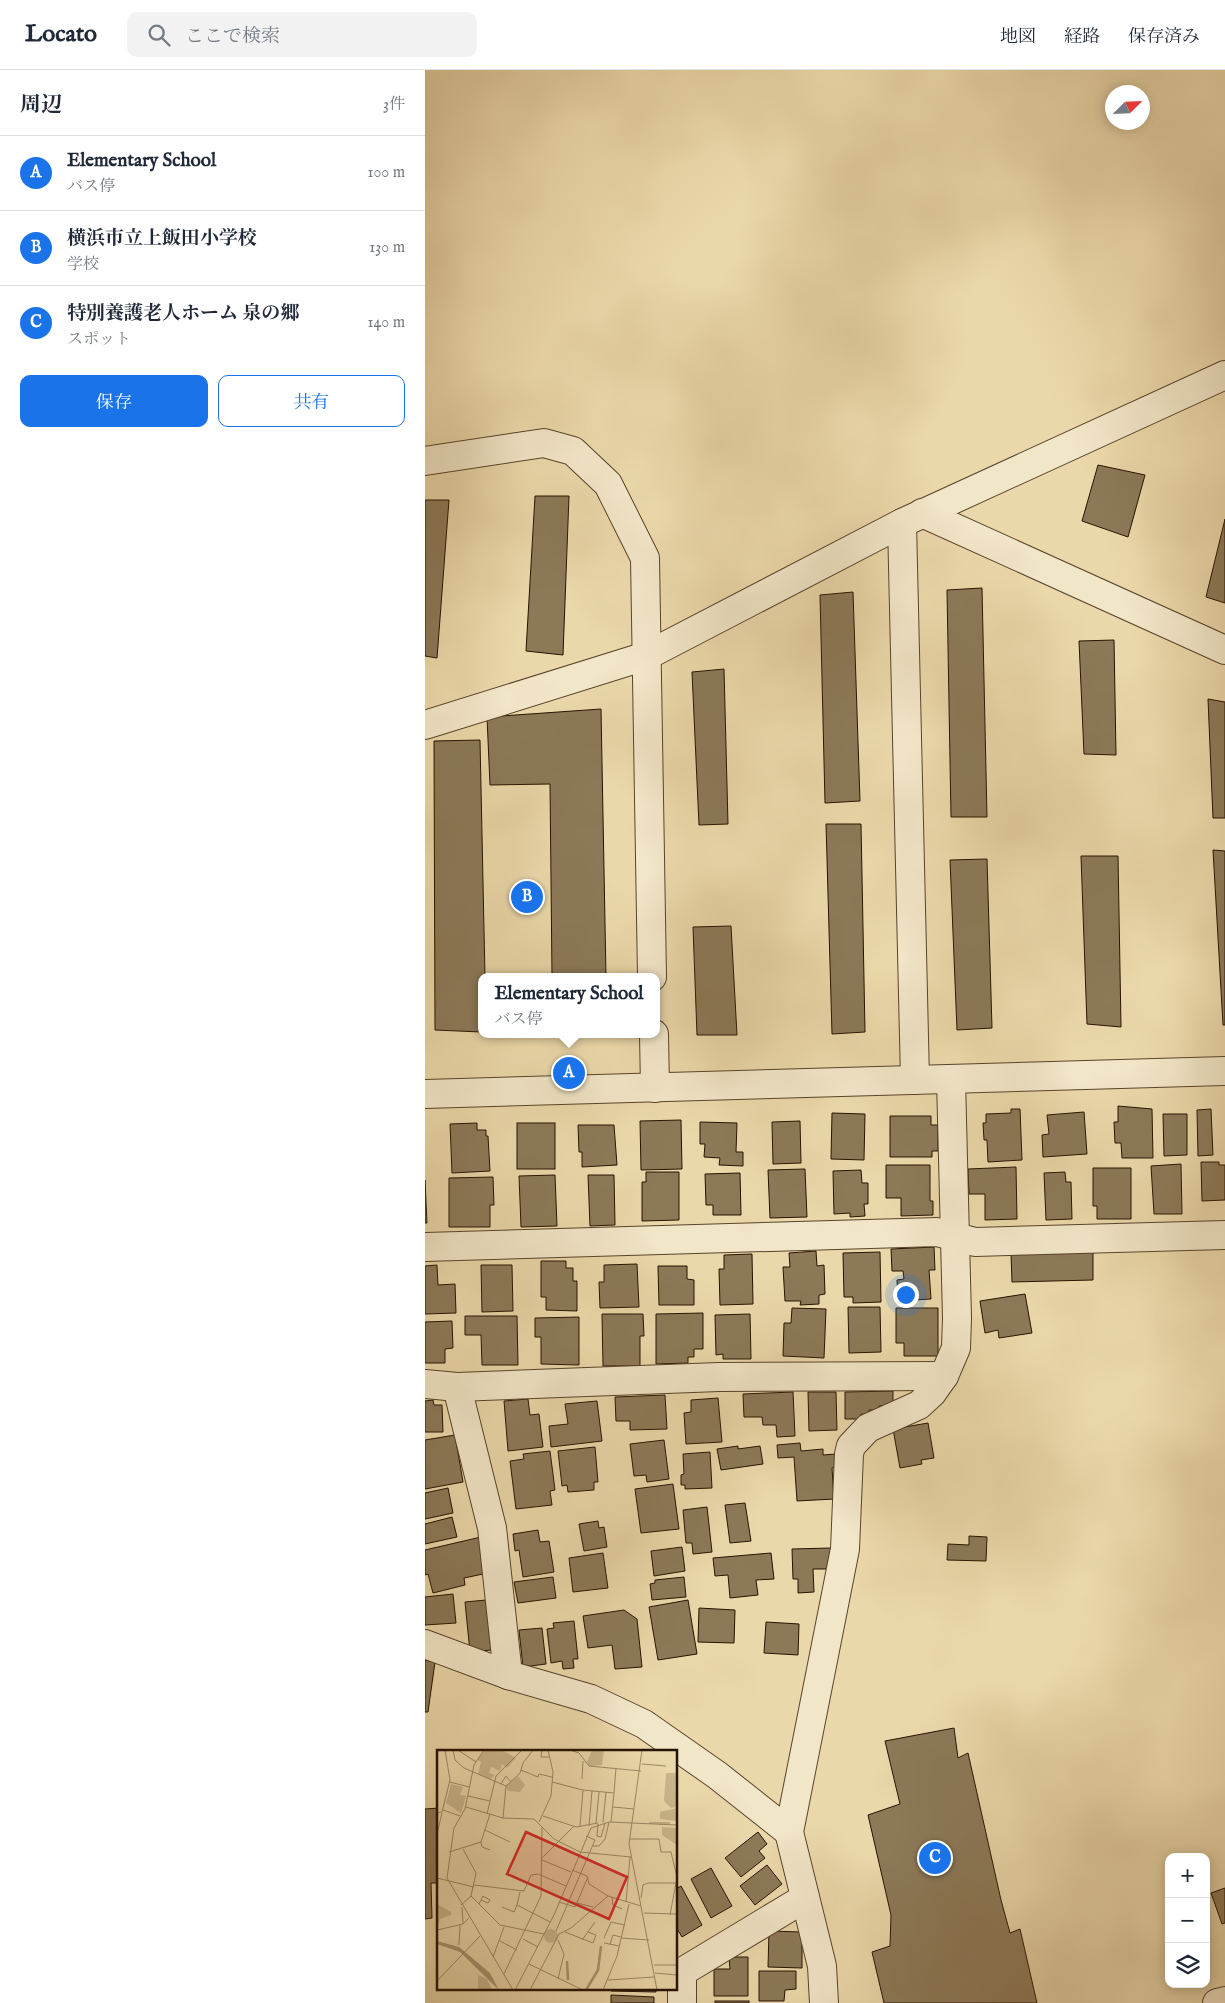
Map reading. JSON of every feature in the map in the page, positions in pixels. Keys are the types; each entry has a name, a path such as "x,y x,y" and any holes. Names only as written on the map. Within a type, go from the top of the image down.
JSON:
{"street":[{"path":"425,725 646,656 912,518 1225,376"},
{"path":"425,461 544,443 573,451 608,484 645,558 653,973"},
{"path":"912,518 1225,650"},
{"path":"912,518 915,1080"},
{"path":"654,1038 655,1088"},
{"path":"425,1094 1225,1071"},
{"path":"824,2003 822,1966 789,1832 845,1549 851,1446 868,1428 919,1404 932,1393 944,1376 956,1348 956,1238 951,1079"},
{"path":"425,1247 937,1232 975,1242 1225,1235"},
{"path":"425,1384 457,1387 719,1377 944,1376"},
{"path":"457,1387 492,1528 508,1675"},
{"path":"425,1644 508,1675 591,1698 644,1724 717,1775 789,1832"},
{"path":"682,2003 682,1972 805,1898"},
{"path":"1217,2003 1225,2001"}],"building":[{"path":"1098,465 1145,475 1128,537 1082,521"},
{"path":"535,496 569,496 563,655 526,651"},
{"path":"425,500 449,500 437,658 425,656"},
{"path":"1225,519 1225,603 1206,597"},
{"path":"982,588 987,817 951,817 947,590"},
{"path":"853,592 860,801 825,803 820,595"},
{"path":"1114,640 1116,755 1084,754 1079,641"},
{"path":"724,669 728,824 699,825 692,672"},
{"path":"1208,699 1225,702 1225,818 1213,818"},
{"path":"601,709 606,973 552,973 550,784 490,785 487,717"},
{"path":"480,740 485,973 478,973 478,1032 435,1030 434,741"},
{"path":"826,824 861,824 865,1032 832,1034"},
{"path":"1213,850 1225,851 1225,1025 1223,1025"},
{"path":"1081,856 1118,856 1121,1027 1087,1024"},
{"path":"987,859 992,1028 957,1030 950,860"},
{"path":"731,926 737,1035 697,1035 693,927"},
{"path":"1118,1106 1152,1109 1153,1158 1122,1158 1121,1143 1115,1143 1114,1122 1118,1122"},
{"path":"1011,1109 1020,1109 1022,1160 988,1162 987,1140 984,1140 983,1123 986,1123 986,1114 1011,1113"},
{"path":"1211,1109 1213,1155 1198,1156 1197,1110"},
{"path":"1084,1112 1087,1154 1043,1157 1042,1135 1049,1134 1047,1115"},
{"path":"832,1113 865,1114 864,1160 831,1159"},
{"path":"1163,1114 1187,1114 1187,1155 1164,1156"},
{"path":"890,1116 931,1116 931,1125 938,1125 938,1151 932,1151 932,1157 890,1157"},
{"path":"681,1120 682,1169 641,1170 640,1121"},
{"path":"800,1121 801,1163 773,1164 772,1122"},
{"path":"700,1122 737,1123 736,1152 743,1152 743,1166 719,1165 720,1158 704,1157 705,1144 700,1144"},
{"path":"477,1123 477,1130 486,1130 486,1136 488,1136 490,1171 452,1173 450,1124"},
{"path":"517,1123 555,1123 555,1169 517,1169"},
{"path":"578,1125 614,1125 617,1165 582,1167 582,1152 579,1152"},
{"path":"1201,1162 1219,1162 1219,1165 1225,1165 1225,1200 1202,1201"},
{"path":"1181,1164 1182,1214 1154,1214 1151,1166"},
{"path":"886,1165 930,1165 930,1201 933,1201 933,1215 901,1216 901,1198 886,1198"},
{"path":"1016,1167 1017,1219 985,1220 985,1194 969,1194 968,1169"},
{"path":"1093,1168 1131,1168 1131,1219 1097,1219 1097,1206 1093,1206"},
{"path":"805,1169 807,1217 770,1218 768,1170"},
{"path":"861,1170 862,1183 868,1183 868,1204 864,1204 865,1216 850,1217 850,1213 834,1214 833,1171"},
{"path":"646,1172 679,1172 679,1220 642,1221 642,1182 646,1182"},
{"path":"1065,1172 1066,1182 1071,1182 1072,1219 1046,1220 1044,1173"},
{"path":"740,1173 741,1215 713,1215 713,1205 706,1205 705,1174"},
{"path":"555,1175 557,1226 521,1227 519,1176"},
{"path":"588,1175 614,1175 615,1225 590,1226"},
{"path":"493,1177 494,1205 490,1205 490,1227 449,1227 449,1178"},
{"path":"425,1180 427,1223 425,1223"},
{"path":"934,1247 935,1270 929,1270 931,1299 898,1301 897,1280 904,1279 903,1271 892,1271 891,1249"},
{"path":"816,1251 817,1266 824,1265 825,1294 819,1295 819,1304 800,1305 801,1301 785,1301 783,1267 790,1267 789,1253"},
{"path":"880,1252 881,1302 853,1303 853,1297 844,1297 843,1253"},
{"path":"1093,1252 1093,1280 1012,1282 1011,1254"},
{"path":"752,1254 753,1304 720,1305 719,1269 724,1269 724,1255"},
{"path":"541,1261 566,1261 566,1268 573,1268 573,1281 577,1281 577,1311 546,1310 546,1297 541,1297"},
{"path":"637,1264 639,1307 600,1308 599,1282 604,1282 604,1265"},
{"path":"437,1265 438,1285 455,1284 456,1313 425,1314 425,1266"},
{"path":"481,1265 512,1265 513,1311 482,1312"},
{"path":"658,1266 687,1266 687,1279 694,1280 694,1305 659,1305"},
{"path":"1025,1294 1032,1333 999,1338 998,1330 985,1333 980,1301"},
{"path":"848,1307 880,1307 881,1352 849,1353"},
{"path":"792,1308 826,1309 824,1358 783,1356 784,1323 791,1323"},
{"path":"896,1308 938,1308 938,1356 904,1356 904,1343 896,1343"},
{"path":"703,1313 703,1349 694,1349 694,1357 688,1357 688,1363 656,1364 656,1314"},
{"path":"602,1314 643,1314 644,1336 640,1336 640,1366 603,1366"},
{"path":"750,1314 751,1359 723,1359 723,1354 716,1355 715,1315"},
{"path":"465,1316 517,1316 518,1365 482,1365 481,1335 465,1335"},
{"path":"579,1317 579,1365 541,1364 541,1337 535,1337 535,1318"},
{"path":"452,1321 453,1348 445,1349 445,1363 425,1363 425,1322"},
{"path":"893,1391 893,1405 879,1406 879,1410 869,1410 869,1415 861,1414 861,1419 845,1419 845,1392"},
{"path":"793,1392 795,1436 777,1437 776,1425 763,1425 762,1417 744,1417 743,1394"},
{"path":"808,1392 836,1392 837,1430 809,1431"},
{"path":"665,1395 667,1429 630,1430 630,1421 616,1421 615,1397"},
{"path":"718,1398 722,1442 686,1444 684,1413 691,1412 691,1400"},
{"path":"528,1399 530,1415 539,1414 543,1447 508,1451 504,1401"},
{"path":"433,1400 434,1405 442,1405 443,1432 425,1432 425,1401"},
{"path":"597,1401 602,1441 551,1447 549,1426 568,1424 565,1404"},
{"path":"928,1423 934,1458 921,1460 922,1464 900,1468 893,1429"},
{"path":"455,1435 463,1482 425,1489 425,1440"},
{"path":"664,1440 669,1479 647,1482 646,1475 634,1476 630,1444"},
{"path":"800,1443 801,1451 823,1449 823,1455 836,1454 837,1467 832,1468 834,1499 797,1501 794,1457 778,1458 777,1445"},
{"path":"738,1446 738,1449 760,1446 763,1464 721,1470 717,1449"},
{"path":"595,1447 598,1482 594,1482 594,1490 568,1492 567,1485 562,1486 558,1451"},
{"path":"550,1451 555,1490 550,1491 552,1505 516,1509 510,1461 524,1459 523,1454"},
{"path":"710,1452 712,1488 685,1489 685,1485 681,1485 681,1475 684,1474 683,1454"},
{"path":"673,1484 679,1529 641,1533 635,1489"},
{"path":"448,1488 453,1513 425,1519 425,1493"},
{"path":"745,1503 751,1541 730,1543 725,1505"},
{"path":"707,1507 712,1552 693,1554 692,1543 686,1543 683,1510"},
{"path":"452,1517 457,1537 425,1544 425,1524"},
{"path":"598,1521 599,1528 604,1527 607,1547 584,1551 579,1524"},
{"path":"538,1530 540,1542 549,1541 554,1572 523,1577 519,1550 515,1551 513,1534"},
{"path":"969,1536 987,1537 986,1561 947,1560 948,1544 969,1545"},
{"path":"481,1537 488,1573 464,1578 465,1585 433,1593 428,1574 425,1575 425,1550"},
{"path":"682,1547 685,1571 654,1576 651,1551"},
{"path":"831,1548 832,1569 813,1569 814,1592 798,1593 798,1579 793,1579 792,1549"},
{"path":"603,1553 608,1588 573,1592 569,1558"},
{"path":"771,1553 774,1579 756,1580 758,1595 730,1598 728,1575 715,1576 713,1558"},
{"path":"553,1577 556,1598 518,1603 514,1582"},
{"path":"684,1577 686,1597 652,1600 650,1584 655,1583 655,1580"},
{"path":"453,1594 456,1623 425,1625 425,1597"},
{"path":"486,1600 491,1650 470,1652 465,1602"},
{"path":"688,1600 697,1654 658,1660 649,1607"},
{"path":"699,1608 735,1610 734,1643 698,1642"},
{"path":"624,1610 637,1619 642,1667 615,1669 612,1645 588,1648 583,1616"},
{"path":"574,1621 578,1659 573,1659 574,1668 563,1669 562,1661 551,1663 547,1629 554,1628 553,1623"},
{"path":"766,1622 799,1624 798,1655 764,1653"},
{"path":"542,1628 546,1664 523,1667 519,1630"},
{"path":"425,1660 435,1662 428,1712 425,1712"},
{"path":"954,1728 958,1758 968,1753 1010,1933 1020,1929 1037,2003 884,2003 872,1952 890,1946 891,1915 868,1815 900,1804 885,1741"},
{"path":"437,1808 437,1883 431,1883 432,1918 425,1919 425,1809"},
{"path":"758,1832 767,1844 759,1851 765,1858 741,1877 725,1858"},
{"path":"767,1865 782,1884 755,1905 740,1886"},
{"path":"711,1868 732,1906 711,1918 691,1879"},
{"path":"681,1886 702,1925 682,1937 677,1929 677,1888"},
{"path":"1225,1888 1225,1923 1222,1924 1211,1893"},
{"path":"769,1931 802,1932 802,1968 768,1967"},
{"path":"729,1957 748,1957 748,1996 714,1996 714,1969 730,1969"},
{"path":"759,1971 796,1971 796,1989 785,1990 784,2001 759,2001"},
{"path":"656,1990 656,1992 611,1991"},
{"path":"611,1995 654,1997 654,2003 611,2003"},
{"path":"715,2001 749,2001 749,2003 715,2003"}],"place":[{"name":"横浜市立上飯田小学校","path":"527,897"},
{"name":"Elementary School","path":"569,1073"},
{"name":"特別養護老人ホーム 泉の郷","path":"935,1858"}]}
